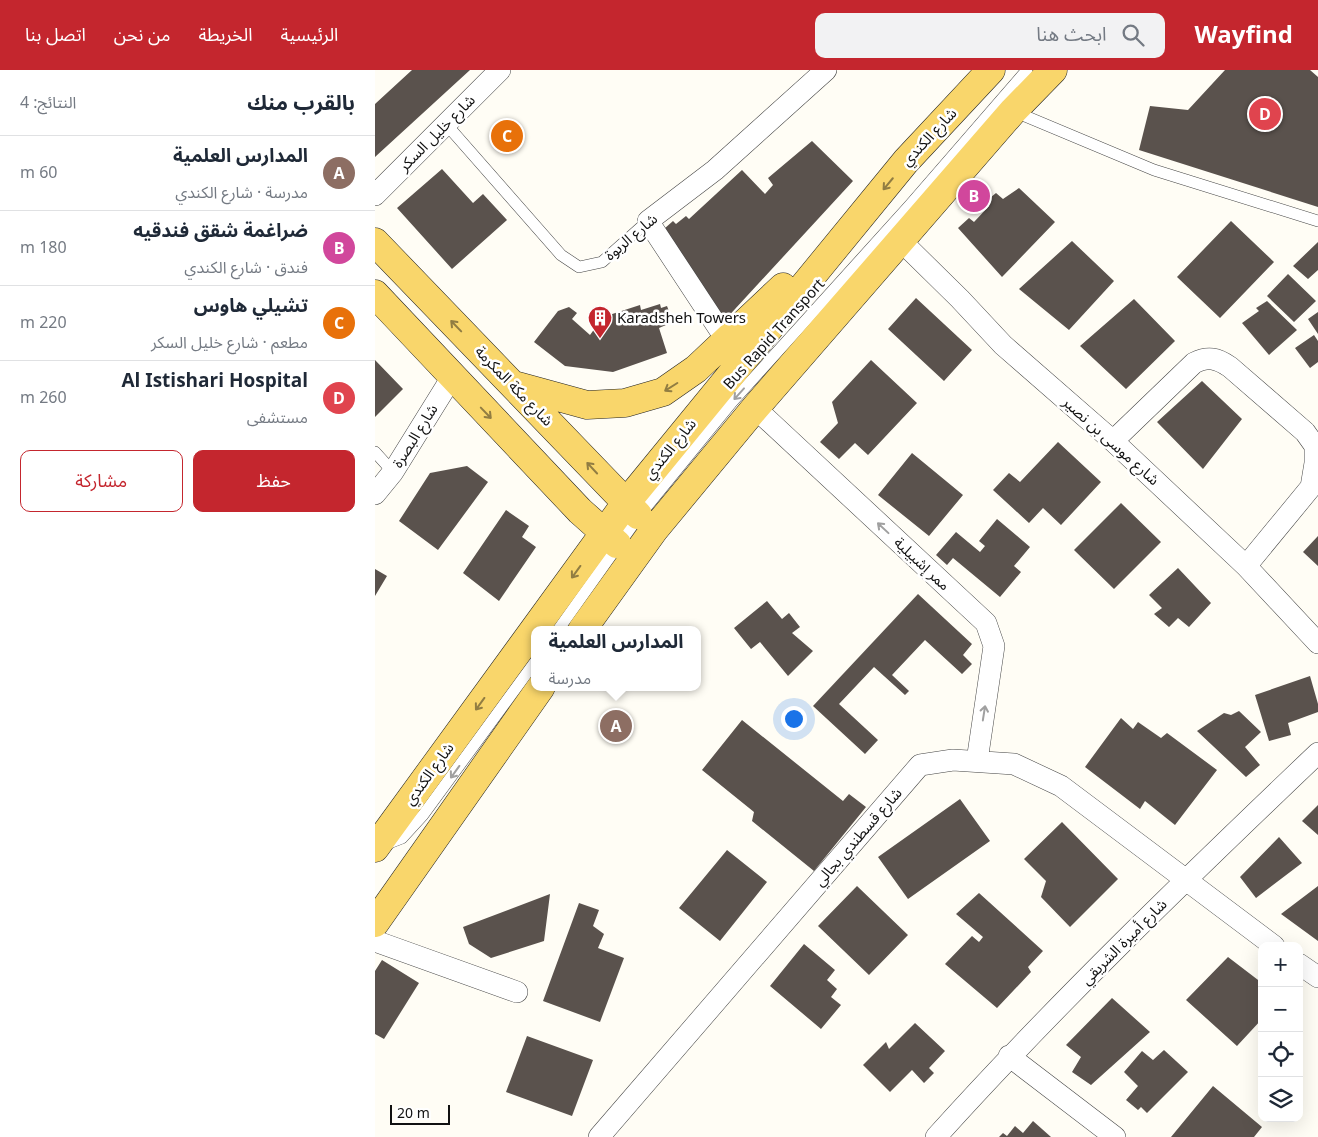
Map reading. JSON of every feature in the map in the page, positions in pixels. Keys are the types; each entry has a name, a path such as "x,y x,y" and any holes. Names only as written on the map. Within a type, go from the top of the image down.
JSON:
{"main road":[{"name":"شارع الكندي","path":"556,626 620,547 852,227 906,162 991,70"},
{"name":"شارع الكندي","path":"584,626 620,547 641,518 755,408 839,309 901,241 1013,111 1053,70"},
{"path":"514,385 587,405 625,403 663,392 681,381 727,341 793,276 852,227"},
{"name":"شارع مكة المكرمة","path":"375,242 641,518"},
{"path":"375,294 452,378 580,510 620,547"},
{"name":"شارع الكندي","path":"375,848 531,656"},
{"path":"375,923 538,691"}],"street":[{"name":"شارع خليل السكر","path":"375,195 500,70"},
{"name":"شارع الربوة","path":"648,221 715,170 826,70"},
{"path":"648,221 727,341"},
{"name":"شارع موسى بن نصير","path":"901,241 960,298 1003,345 1113,441 1246,566 1318,644"},
{"path":"1113,441 1194,363 1205,357 1219,360 1230,367 1305,432 1315,446 1315,463 1311,487 1246,566"},
{"name":"شارع البصرة","path":"375,494 393,472 452,378"},
{"name":"ممر إشبيلية","path":"755,408 986,623 994,646 977,761"},
{"name":"شارع أميرة الشريقي","path":"937,1137 1009,1056 1186,880 1318,754"},
{"name":"شارع قسطندي بجالي","path":"599,1137 920,765 953,760 1014,764 1061,786 1269,942"},
{"path":"375,941 517,992"},
{"path":"1303,967 1318,977"},
{"path":"1009,1056 1115,1137"}],"lane":[{"name":"Bus Rapid Transport","path":"641,518 732,402 910,205 1027,70"},
{"name":"Bus Rapid Transport","path":"641,518 734,415 1035,70"},
{"path":"1013,111 1154,170 1318,221"},
{"name":"شارع الربوة","path":"446,124 561,255 579,267 602,262 648,221"},
{"path":"375,452 393,472"},
{"path":"561,626 620,547"},
{"path":"571,626 620,547"},
{"path":"375,848 402,838 423,815 531,667"},
{"path":"375,902 531,684"}],"building":[{"path":"412,70 470,70 375,157 375,104"},
{"path":"1225,70 1310,70 1318,77 1318,207 1139,150 1150,106 1188,110"},
{"path":"812,141 853,181 724,321 664,229 673,221 676,224 686,216 689,219 742,170 765,194 773,185 768,178"},
{"path":"442,169 473,203 483,194 507,220 452,269 397,208"},
{"path":"1019,188 1055,222 1002,277 958,228 969,218 974,222 989,206 985,202 996,193 1003,199"},
{"path":"1231,221 1274,262 1220,318 1177,277"},
{"path":"1072,241 1114,281 1069,330 1019,289"},
{"path":"1318,242 1318,270 1308,279 1293,266"},
{"path":"1288,274 1316,301 1294,322 1267,296"},
{"path":"916,298 972,350 944,381 888,329"},
{"path":"1134,299 1175,341 1126,389 1080,346"},
{"path":"1267,301 1297,330 1269,355 1242,323 1259,311 1256,308"},
{"name":"Karadsheh Towers","path":"660,304 661,308 667,306 673,322 659,328 667,353 613,372 565,366 534,342 558,311 569,307 577,313 572,319 590,335 603,317 640,305 641,310"},
{"path":"1318,312 1318,334 1308,319"},
{"path":"1314,335 1318,341 1318,362 1310,368 1295,348"},
{"path":"375,360 403,389 375,417"},
{"path":"871,360 917,403 868,455 855,443 839,459 820,442 838,423 832,402"},
{"path":"1202,381 1242,419 1203,469 1157,422"},
{"path":"1058,442 1101,482 1061,525 1043,508 1029,523 993,490 1009,473 1020,482"},
{"path":"912,453 963,495 929,536 878,495"},
{"path":"467,466 488,482 438,550 399,521 430,473"},
{"path":"1121,503 1161,542 1114,589 1074,550"},
{"path":"506,510 529,526 522,537 536,547 499,601 463,573"},
{"path":"997,519 1030,547 1014,566 1021,572 1000,597 953,558 947,565 936,555 956,532 980,552 985,546 979,541"},
{"path":"1318,536 1318,566 1303,552"},
{"path":"1178,568 1211,603 1189,627 1178,618 1169,627 1154,614 1162,608 1149,595"},
{"path":"375,569 387,576 375,596"},
{"path":"918,594 972,644 963,655 972,664 962,674 925,640 892,675 909,691 905,695 874,667 839,704 878,740 865,754 813,706"},
{"path":"767,601 782,619 789,613 800,627 792,633 813,651 788,676 760,642 751,649 734,628"},
{"path":"1310,676 1318,704 1318,712 1288,723 1291,735 1269,741 1255,695"},
{"path":"1239,711 1261,732 1245,747 1260,765 1246,777 1197,731 1224,713 1231,715"},
{"path":"1121,718 1133,729 1138,722 1161,738 1167,733 1217,770 1175,825 1145,801 1140,809 1085,767"},
{"path":"742,720 843,801 849,794 866,807 814,871 752,821 754,812 702,770"},
{"path":"960,799 990,841 908,899 878,857"},
{"path":"1318,805 1318,835 1302,821"},
{"path":"1062,822 1118,879 1070,927 1041,897 1046,881 1024,859"},
{"path":"1279,837 1302,863 1256,898 1240,877"},
{"path":"727,850 767,882 720,941 679,908"},
{"path":"857,886 908,935 869,975 818,926"},
{"path":"1318,886 1318,941 1281,914"},
{"path":"979,893 1043,951 1028,967 1031,972 997,1008 945,964 972,936 979,942 983,937 956,914"},
{"path":"550,894 544,941 491,958 469,944 463,927"},
{"path":"579,903 599,910 593,926 604,934 598,948 624,958 600,1022 543,1001"},
{"path":"804,944 835,970 827,980 837,989 831,997 841,1005 821,1029 770,986"},
{"path":"1228,957 1258,980 1258,1023 1237,1046 1186,1000"},
{"path":"382,960 419,983 384,1039 375,1034 375,971"},
{"path":"1112,998 1150,1032 1091,1085 1072,1072 1081,1057 1066,1045"},
{"path":"915,1023 945,1051 929,1068 934,1073 924,1083 912,1070 890,1092 863,1065 886,1042 889,1049"},
{"path":"527,1036 593,1060 572,1116 506,1092"},
{"path":"1164,1050 1188,1072 1147,1113 1141,1107 1138,1110 1126,1100 1138,1086 1124,1072 1142,1051 1153,1060"},
{"path":"1213,1086 1262,1127 1254,1137 1171,1137"},
{"path":"1033,1121 1051,1137 999,1137 1003,1133 1007,1136 1015,1126 1023,1133"}],"place":[{"name":"Al Istishari Hospital","path":"1265,114"},
{"name":"تشيلي هاوس","path":"507,136"},
{"name":"ضراغمة شقق فندقيه","path":"974,196"},
{"name":"Karadsheh Towers","path":"600,339"},
{"name":"المدارس العلمية","path":"616,726"}]}
